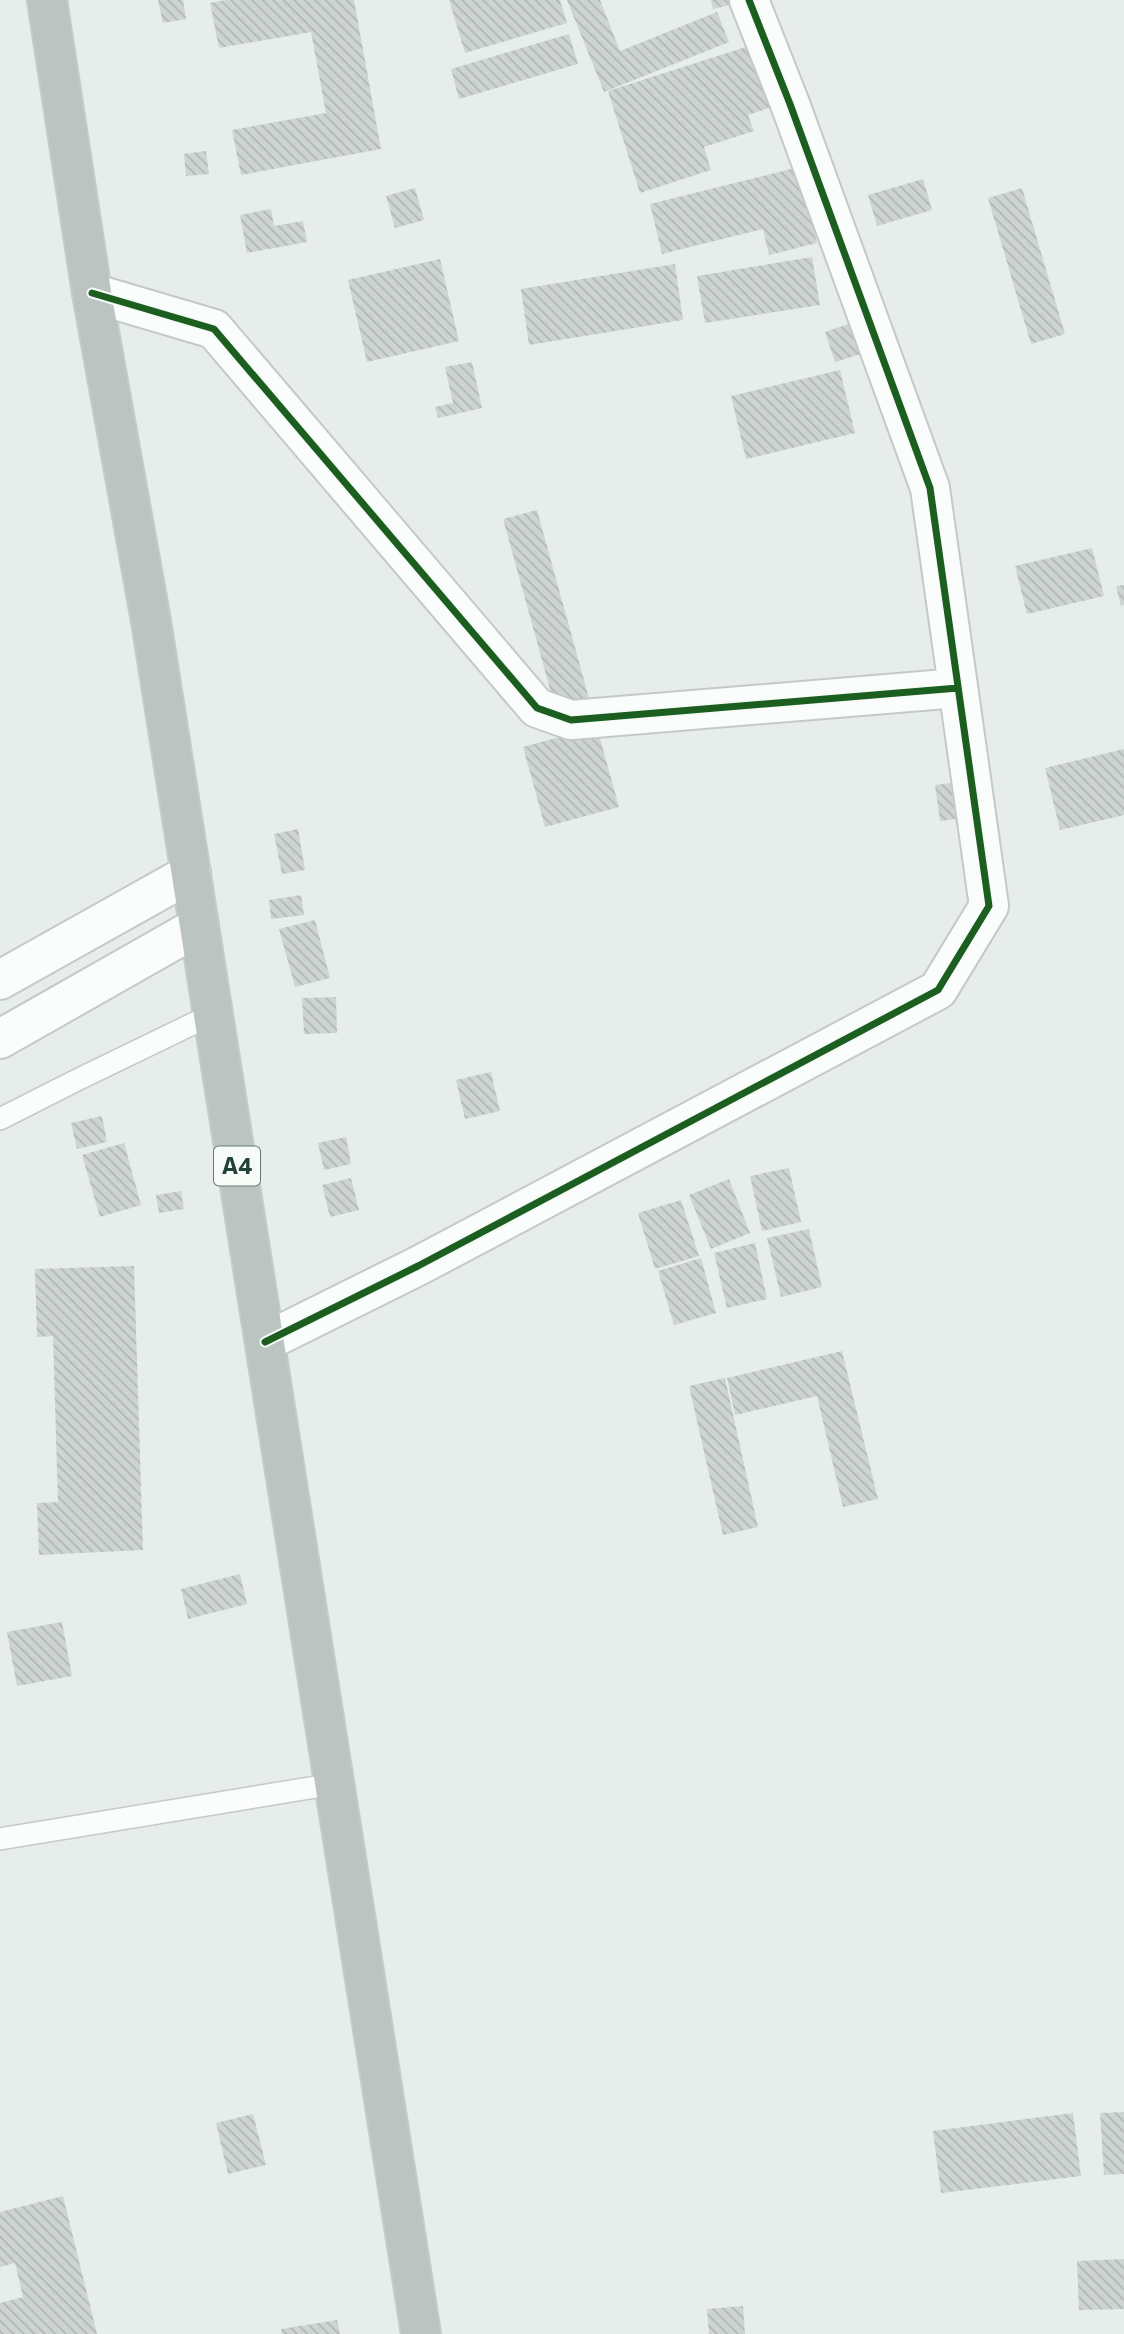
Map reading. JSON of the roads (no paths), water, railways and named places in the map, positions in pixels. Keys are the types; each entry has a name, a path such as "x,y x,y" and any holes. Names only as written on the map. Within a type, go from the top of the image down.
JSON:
{"highway":[{"name":"A4","path":"47,0 92,293 151,621 421,2334"}],"street":[{"path":"265,1342 418,1266 938,990 989,906 930,488 790,104 749,0"},
{"path":"92,293 214,329 537,708 571,720 958,688"},
{"path":"0,980 191,873"},
{"path":"0,1039 199,926"}],"lane":[{"path":"0,1119 213,1014"},
{"path":"0,1839 334,1784"}]}
